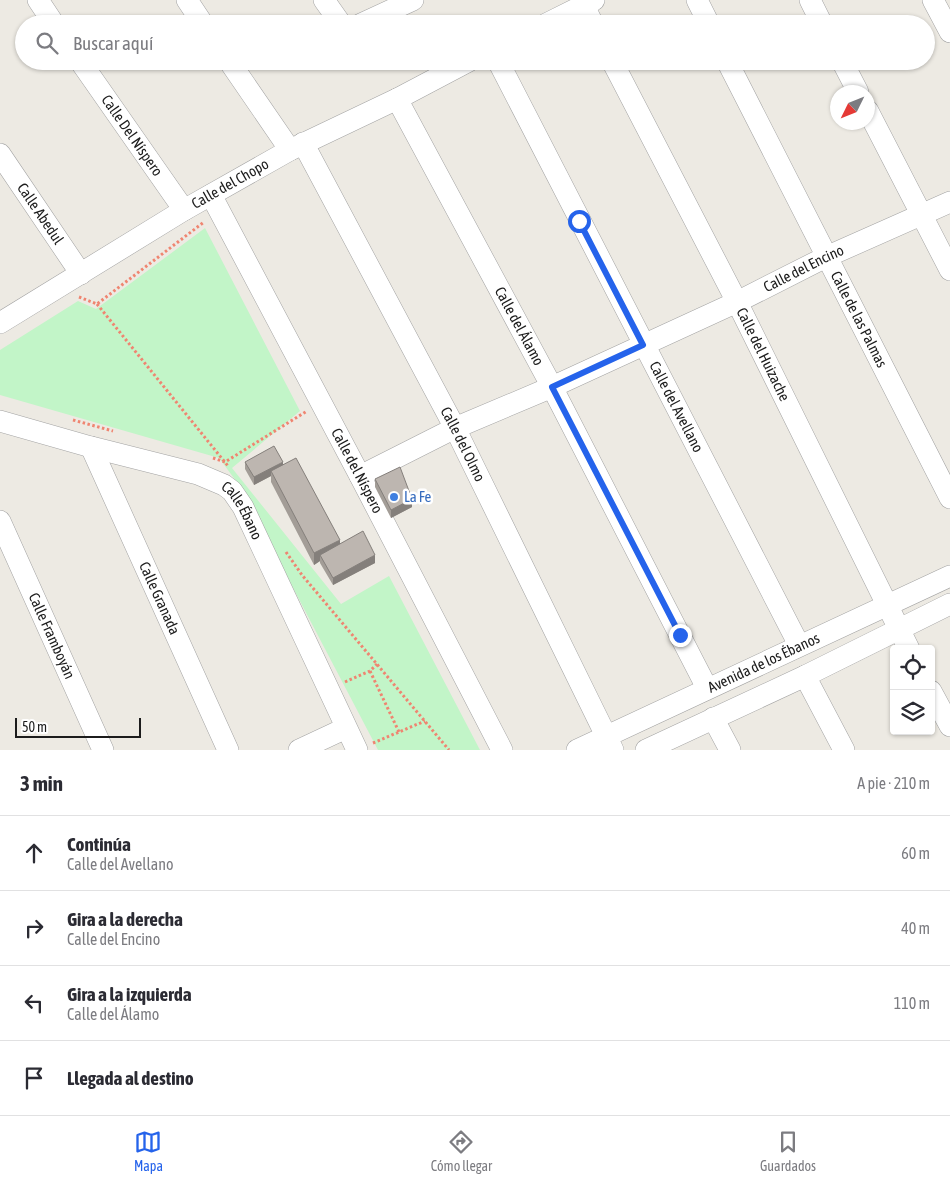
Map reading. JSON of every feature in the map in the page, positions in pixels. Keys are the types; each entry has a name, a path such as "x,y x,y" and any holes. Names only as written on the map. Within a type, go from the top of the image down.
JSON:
{"street":[{"path":"38,0 48,15"},
{"path":"186,0 197,15"},
{"path":"324,0 335,15"},
{"path":"380,15 413,0"},
{"path":"697,0 704,15"},
{"path":"810,0 818,15"},
{"path":"933,0 950,32"},
{"path":"574,15 590,10"},
{"name":"Calle Del Níspero","path":"86,70 184,210"},
{"name":"Calle del Olmo","path":"236,70 296,146 455,428 609,743"},
{"name":"Calle del Chopo","path":"0,323 210,194 296,146 397,99 452,70"},
{"name":"Calle del Avellano","path":"503,70 800,646"},
{"name":"Calle del Huizache","path":"617,70 737,302 907,645"},
{"name":"Calle de las Palmas","path":"732,70 950,498"},
{"path":"847,70 854,85"},
{"name":"Calle del Álamo","path":"397,99 552,387 707,688"},
{"path":"875,125 950,270"},
{"name":"Calle Abedul","path":"0,154 81,274"},
{"name":"Calle del Níspero","path":"210,194 360,476 502,750"},
{"name":"Calle del Encino","path":"360,476 455,428 552,387 737,302 826,257 950,202"},
{"name":"Calle Ébano","path":"0,420 91,447 198,474 213,479 232,491 243,507 346,728 364,747"},
{"name":"Calle Granada","path":"91,447 228,750"},
{"name":"Calle Framboyán","path":"0,521 103,750"},
{"name":"Avenida de los Ébanos","path":"577,750 609,743 707,688 950,576"},
{"name":"Avenida de los Ébanos","path":"646,750 805,676 950,604"},
{"path":"805,676 844,750"},
{"path":"935,698 950,726"},
{"path":"713,718 730,750"},
{"path":"299,750 346,728"}],"path":[{"path":"77,296 97,304 206,220 211,229"},
{"path":"302,402 312,419"},
{"path":"225,462 307,410"},
{"path":"343,683 370,671 377,664"},
{"path":"370,671 399,732"},
{"path":"364,747 425,721"}],"green space":[{"path":"205,228 300,411 232,468 341,604 389,576 480,750 378,750 239,485 219,458 0,395 0,350 78,301 96,309"}],"building":[{"path":"274,446 283,462 254,477 245,462"},
{"path":"296,458 340,540 314,553 271,471"},
{"name":"La Fe","path":"400,467 412,499 391,510 375,479"},
{"path":"363,531 375,555 333,578 320,555"}],"place":[{"name":"La Fe","path":"394,497"}],"route":[{"path":"579,221 643,345 552,387 680,635"}]}
